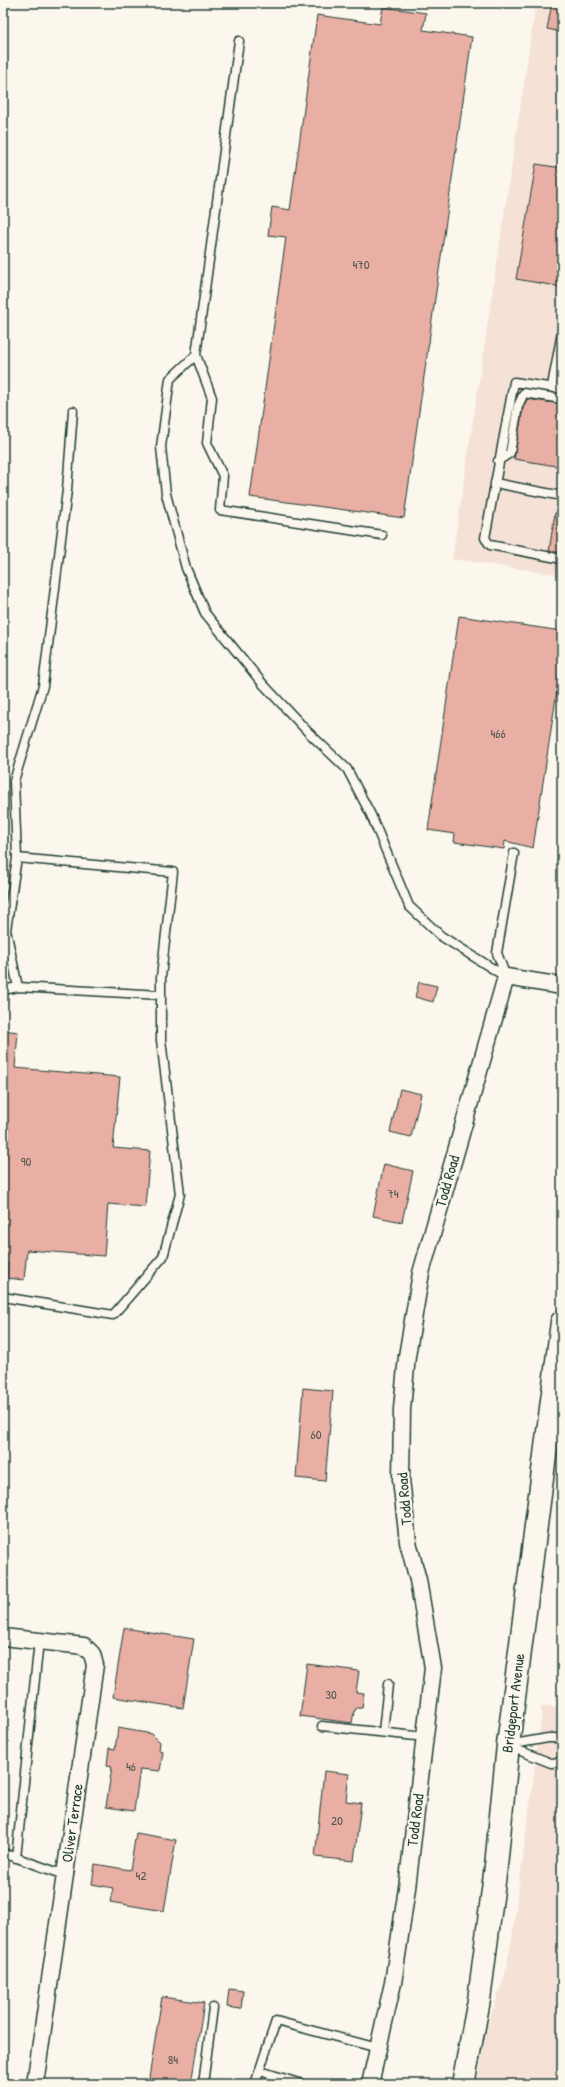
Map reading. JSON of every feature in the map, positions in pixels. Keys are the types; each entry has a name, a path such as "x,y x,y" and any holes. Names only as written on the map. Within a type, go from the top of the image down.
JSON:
{"main road":[{"name":"Bridgeport Avenue","path":"462,2084 479,2000 496,1866 508,1745 562,1322"}],"street":[{"path":"506,977 562,986"},
{"name":"Todd Road","path":"370,2084 394,1975 433,1668 418,1580 408,1542 401,1479 402,1409 407,1356 420,1273 506,977"},
{"name":"Oliver Terrace","path":"3,1637 84,1646 92,1654 95,1665 35,2084"}],"lane":[{"path":"239,41 196,355 212,398 207,443 223,476 220,510 382,535"},
{"path":"552,386 562,332"},
{"path":"196,355 170,379 161,447 166,494 186,568 205,613 263,684 308,732 347,769 371,815 409,906 441,936 506,977"},
{"path":"562,389 552,386 514,382 498,461 485,538 490,545 562,559"},
{"path":"498,461 510,453 518,406 524,393 562,399"},
{"path":"18,987 4,931 17,858 14,781 43,686 67,490 73,412"},
{"path":"495,483 562,496"},
{"path":"506,977 497,953 514,853"},
{"path":"3,1297 113,1315 163,1257 180,1194 161,1040 162,977 173,872 17,858"},
{"path":"3,990 18,987 162,995"},
{"path":"16,1858 39,1641"},
{"path":"383,1732 388,1684"},
{"path":"322,1726 425,1736"},
{"path":"508,1745 548,1738 562,1738"},
{"path":"508,1745 551,1763 562,1762"},
{"path":"3,1853 65,1875"},
{"path":"203,2084 213,2008"},
{"path":"255,2084 276,2021 378,2048"},
{"path":"260,2071 302,2084"}],"shaded area":[{"path":"536,3 562,3 562,575 452,559"},
{"path":"540,1706 562,1707 562,2084 477,2084 487,2026 504,1978 512,1938 542,1713"}],"building":[{"path":"552,3 562,3 562,32 547,29"},
{"path":"383,7 426,13 423,30 472,37 404,518 250,497 286,237 268,235 272,207 290,210 317,15 380,24"},
{"path":"536,164 562,168 562,287 516,279"},
{"path":"527,399 562,404 562,467 514,459 523,408"},
{"path":"555,513 562,513 562,553 549,551"},
{"path":"459,616 562,631 562,658 533,848 505,841 504,849 454,842 455,834 428,830"},
{"path":"419,982 437,986 433,1002 415,997"},
{"path":"3,1030 18,1032 15,1068 120,1077 113,1148 150,1151 145,1207 108,1204 104,1256 27,1250 24,1280 7,1278 8,1263 3,1263"},
{"path":"400,1089 421,1094 411,1137 390,1132"},
{"path":"384,1164 413,1171 402,1222 373,1216"},
{"path":"303,1388 333,1391 325,1481 296,1478"},
{"path":"124,1628 194,1639 183,1708 113,1697"},
{"path":"307,1664 359,1671 356,1692 364,1693 362,1708 356,1708 354,1711 352,1723 300,1716"},
{"path":"118,1728 152,1734 160,1742 159,1751 163,1752 160,1771 140,1769 134,1811 106,1807 112,1766 107,1765 109,1748 115,1749"},
{"path":"324,1771 349,1774 346,1801 361,1803 354,1861 315,1857"},
{"path":"136,1833 176,1840 164,1911 110,1902 113,1888 92,1884 95,1864 130,1870"},
{"path":"229,1989 243,1991 241,2009 227,2007"},
{"path":"162,1997 204,2003 191,2084 148,2084"}]}
